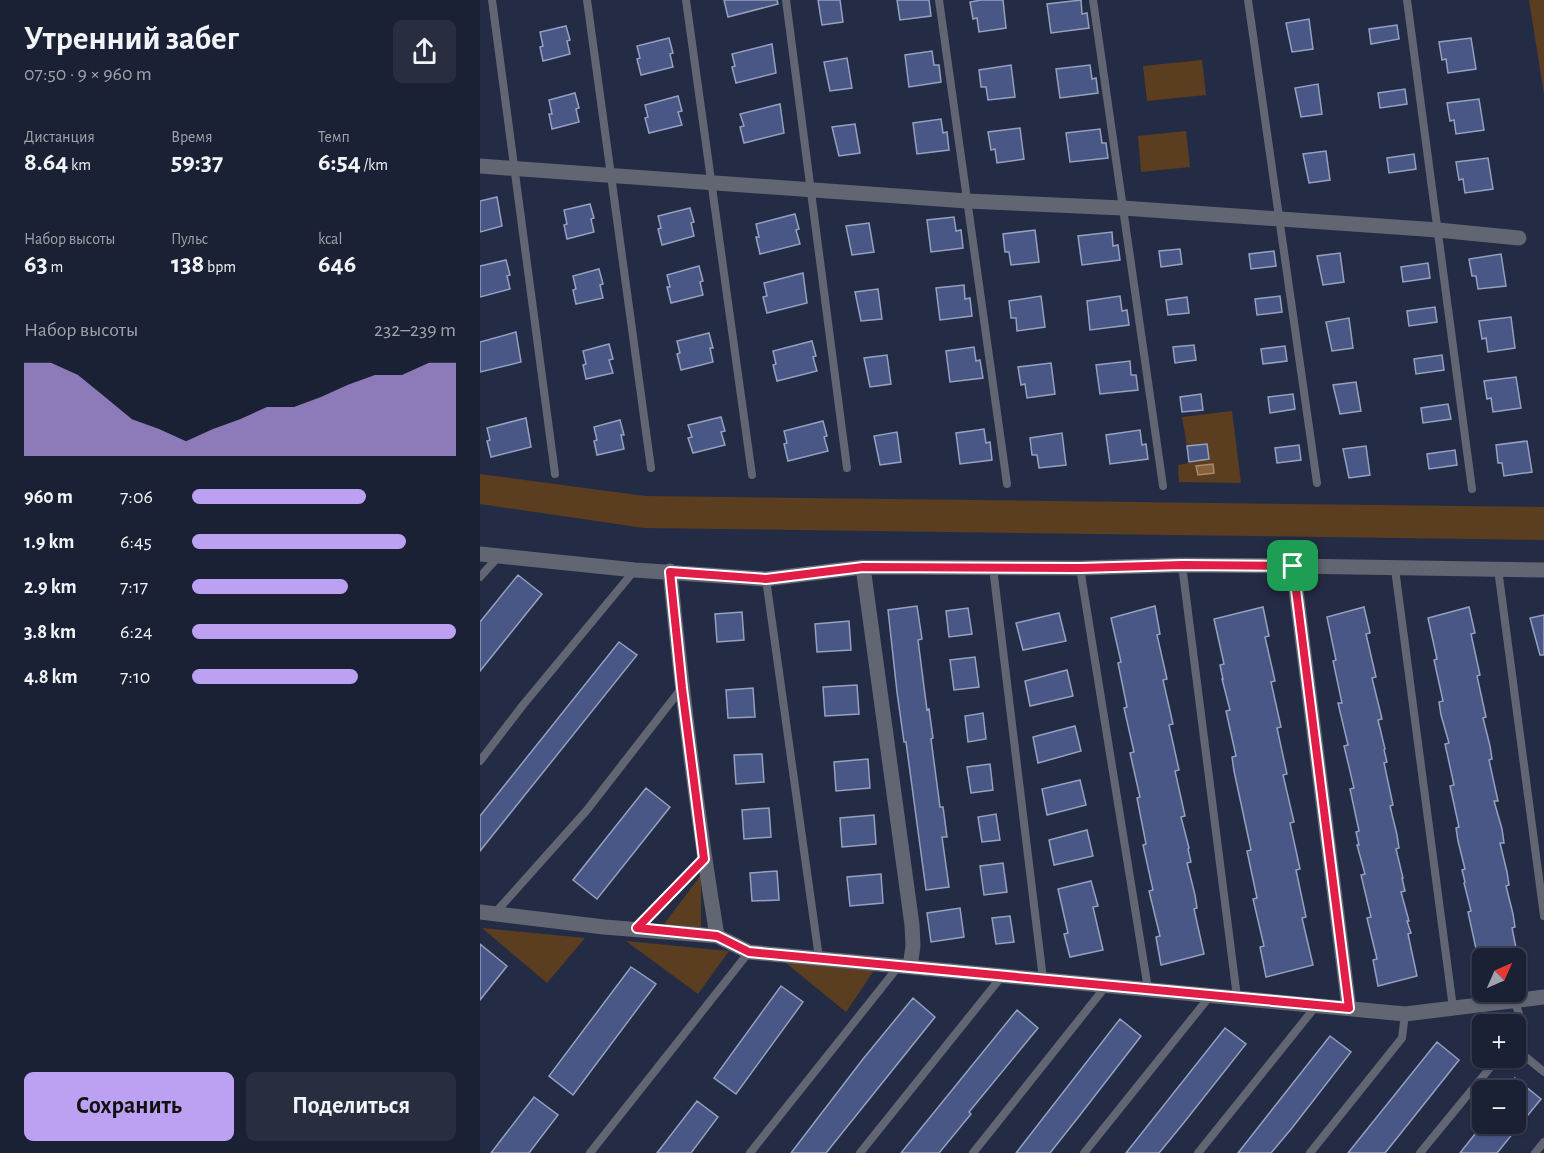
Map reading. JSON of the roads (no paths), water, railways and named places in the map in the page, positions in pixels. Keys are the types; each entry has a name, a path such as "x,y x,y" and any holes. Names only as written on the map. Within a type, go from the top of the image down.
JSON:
{"street":[{"path":"480,166 967,201 1123,208 1519,238"},
{"path":"480,554 635,570 766,579 863,567 1080,568 1182,565 1544,570"},
{"path":"1293,566 1349,1008"},
{"path":"863,567 912,925 914,946 905,966"},
{"path":"670,572 704,859 717,936"},
{"path":"487,913 604,927 717,936 749,952 1405,1014 1505,1002"},
{"path":"1526,999 1544,997"}],"lane":[{"path":"492,0 555,474"},
{"path":"587,0 651,468"},
{"path":"686,0 752,475"},
{"path":"786,0 847,468"},
{"path":"939,0 1007,484"},
{"path":"1093,0 1163,486"},
{"path":"1248,0 1317,483"},
{"path":"1407,0 1473,489"},
{"path":"480,577 498,557"},
{"path":"1182,565 1237,997"},
{"path":"993,568 1043,979"},
{"path":"1080,568 1148,989"},
{"path":"1395,569 1453,1008"},
{"path":"1498,569 1544,915"},
{"path":"480,761 523,705 635,570"},
{"path":"766,579 819,958"},
{"path":"487,913 587,810 682,688"},
{"path":"637,928 704,859"},
{"path":"590,1153 749,952"},
{"path":"750,1153 905,966"},
{"path":"860,1153 1003,975"},
{"path":"973,1153 1107,985"},
{"path":"1084,1153 1211,995"},
{"path":"1198,1153 1317,1005"},
{"path":"1310,1153 1402,1038 1405,1014"},
{"path":"1526,1057 1544,1072"},
{"path":"1420,1153 1490,1068"},
{"path":"1535,1153 1544,1142"}]}
